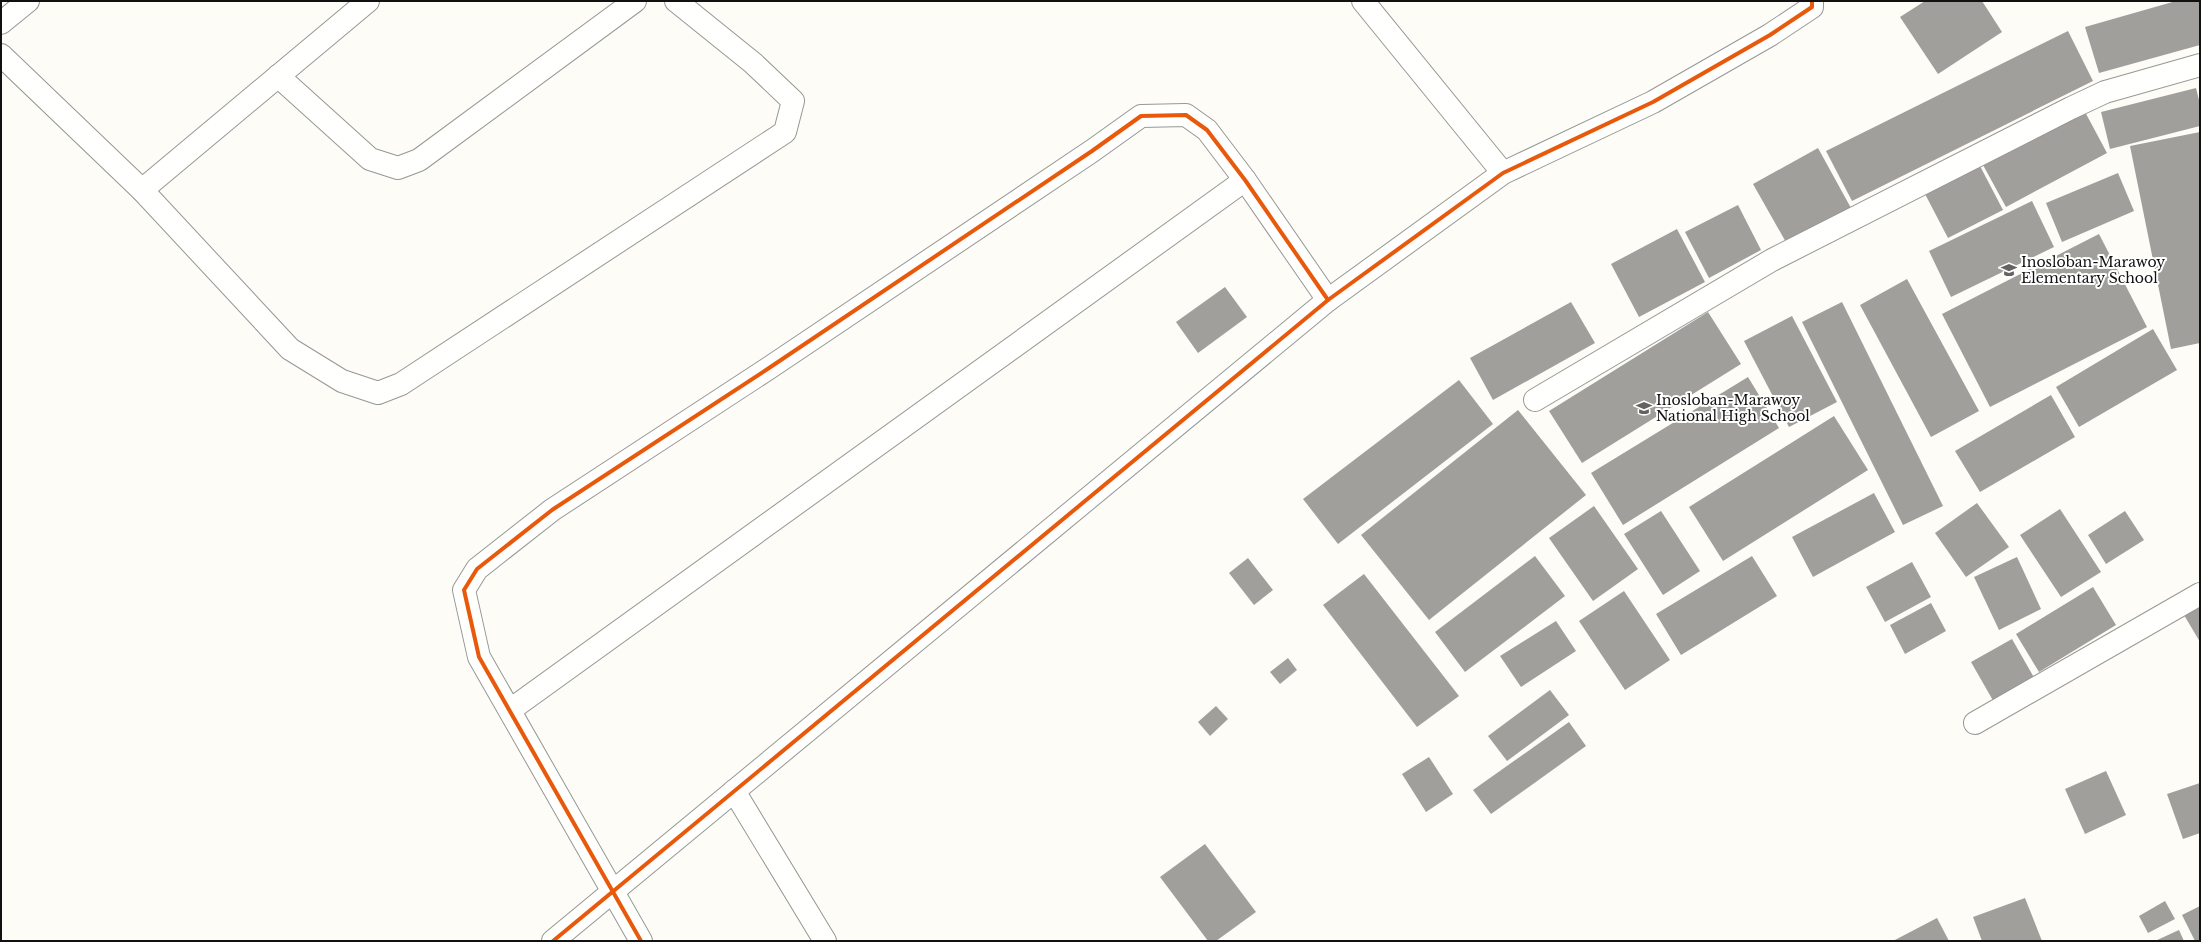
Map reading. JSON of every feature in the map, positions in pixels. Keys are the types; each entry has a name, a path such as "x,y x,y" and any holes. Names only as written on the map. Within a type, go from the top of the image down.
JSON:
{"street":[{"path":"1,23 28,1"},
{"path":"142,190 368,1"},
{"path":"278,76 370,159 398,168 419,160 635,1"},
{"path":"1,55 142,190 290,349 342,382 378,393 402,384 785,132 793,101 753,63 676,1"},
{"path":"1364,1 1503,173"},
{"path":"553,941 1328,300 1503,173 1653,102 1770,35 1812,7 1812,1"},
{"path":"1535,400 1772,260 2071,108 2105,92 2200,64"},
{"path":"642,941 479,657 464,590 477,569 552,510 776,363 1092,151 1141,116 1186,115 1207,130 1245,180 1328,300"},
{"path":"510,710 1245,180"},
{"path":"1975,723 2200,594"},
{"path":"734,791 825,941"}],"building":[{"path":"1925,1 1982,1 2002,32 1938,74 1900,17"},
{"path":"2176,1 2200,1 2200,45 2099,73 2085,27"},
{"path":"2068,31 2093,81 1852,201 1826,151"},
{"path":"2196,88 2200,104 2200,126 2110,149 2101,112"},
{"path":"2084,110 2107,153 2006,207 1983,165"},
{"path":"2200,132 2200,343 2171,349 2130,146"},
{"path":"1818,148 1851,208 1787,244 1753,184"},
{"path":"1980,166 2003,210 1948,238 1925,194"},
{"path":"2118,173 2134,211 2062,242 2046,203"},
{"path":"2032,201 2054,247 1951,297 1929,251"},
{"path":"1738,205 1761,250 1709,278 1685,232"},
{"path":"1677,229 1705,282 1639,317 1611,264"},
{"path":"2099,234 2147,327 1990,407 1942,314"},
{"path":"1907,279 1979,411 1931,437 1860,305"},
{"path":"1225,287 1247,317 1198,353 1176,322"},
{"path":"1571,302 1595,343 1493,400 1470,358"},
{"path":"1842,302 1943,506 1903,525 1802,322"},
{"path":"1708,312 1741,364 1582,463 1549,411"},
{"path":"1792,316 1837,402 1789,427 1744,341"},
{"path":"2153,329 2177,370 2079,427 2056,387"},
{"path":"1748,377 1779,428 1623,525 1591,473"},
{"path":"1459,380 1493,424 1338,544 1303,499"},
{"path":"2051,395 2075,437 1980,492 1955,451"},
{"path":"1518,410 1586,495 1429,620 1361,535"},
{"path":"1834,416 1868,470 1723,561 1689,507"},
{"path":"1874,493 1895,532 1813,577 1792,537"},
{"path":"1977,503 2009,547 1966,577 1935,533"},
{"path":"1594,506 1638,569 1593,601 1549,538"},
{"path":"2060,509 2101,572 2061,597 2020,535"},
{"path":"1661,511 1700,571 1663,595 1624,534"},
{"path":"2125,511 2144,540 2106,564 2088,535"},
{"path":"1535,556 1565,596 1465,672 1435,632"},
{"path":"1752,556 1777,596 1681,655 1656,614"},
{"path":"2017,557 2041,609 1999,630 1974,577"},
{"path":"1248,558 1273,590 1254,605 1229,573"},
{"path":"1912,562 1931,597 1885,622 1866,587"},
{"path":"1364,574 1459,696 1417,727 1323,605"},
{"path":"2093,587 2116,625 2039,672 2016,634"},
{"path":"1624,591 1670,660 1625,690 1579,621"},
{"path":"1931,603 1946,631 1905,654 1890,625"},
{"path":"2200,605 2200,642 2184,615"},
{"path":"1556,621 1576,651 1521,687 1500,656"},
{"path":"2012,639 2036,681 1995,704 1971,662"},
{"path":"1288,658 1297,670 1280,684 1270,672"},
{"path":"1550,690 1569,715 1507,761 1488,736"},
{"path":"1216,706 1228,719 1210,736 1198,722"},
{"path":"1569,722 1586,746 1491,814 1473,790"},
{"path":"1429,757 1453,794 1426,812 1402,774"},
{"path":"2106,771 2126,815 2085,834 2065,789"},
{"path":"2200,783 2200,833 2183,839 2167,794"},
{"path":"1205,844 1256,912 1216,941 1208,941 1160,877"},
{"path":"2025,898 2042,941 1982,941 1973,917"},
{"path":"2165,901 2175,919 2148,933 2139,916"},
{"path":"2200,906 2200,941 2195,941 2182,915"},
{"path":"1937,918 1949,941 1893,941"},
{"path":"2179,930 2184,941 2155,941"}],"cycle path":[{"path":"553,941 1328,300 1503,173 1653,102 1770,35 1812,7 1812,1"},
{"path":"641,941 479,657 464,590 477,569 552,510 769,368 1092,151 1141,116 1186,115 1207,130 1245,180 1328,300"}],"place":[{"name":"Inosloban-Marawoy Elementary School","path":"2009,270"},
{"name":"Inosloban-Marawoy National High School","path":"1644,408"}]}
